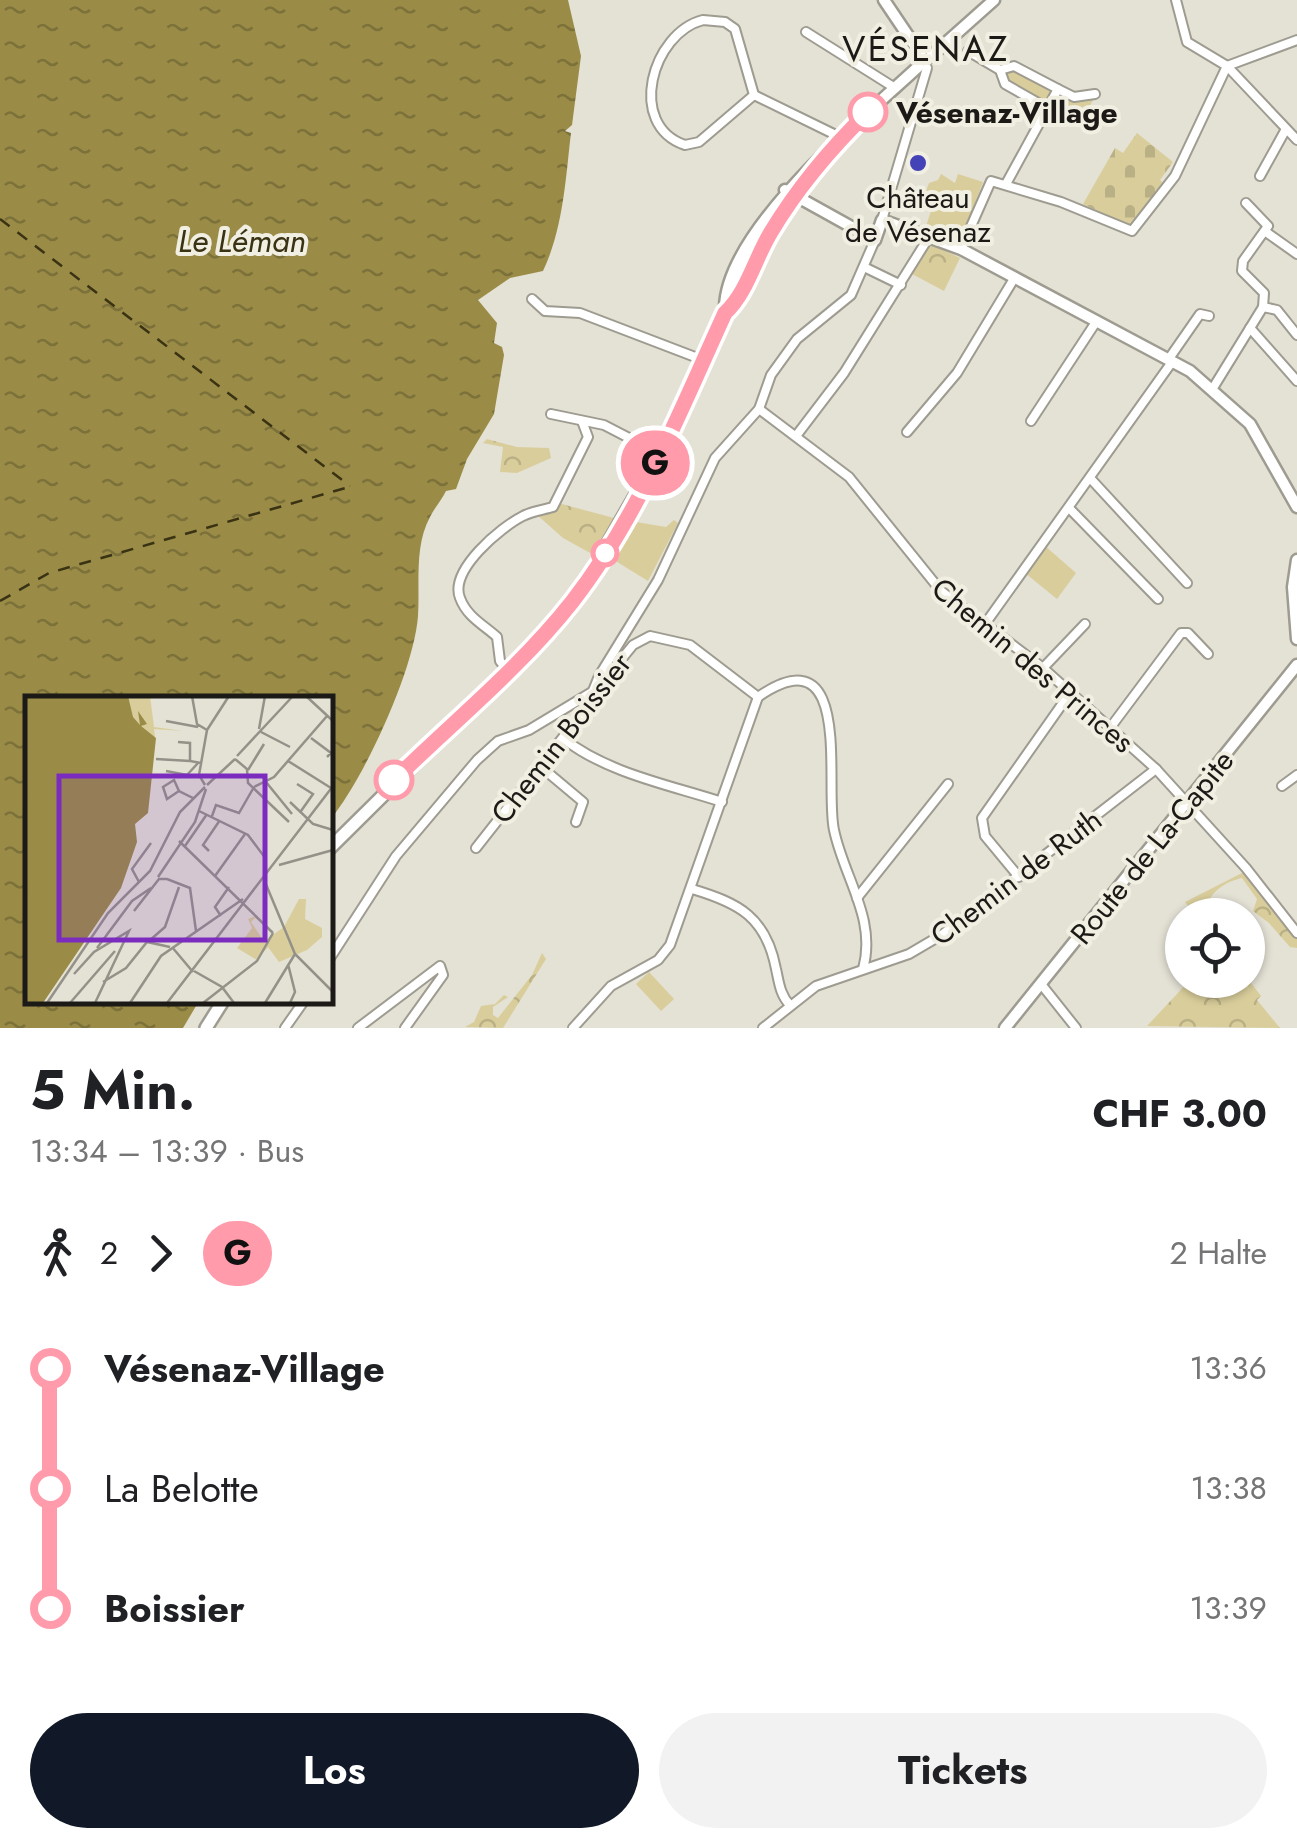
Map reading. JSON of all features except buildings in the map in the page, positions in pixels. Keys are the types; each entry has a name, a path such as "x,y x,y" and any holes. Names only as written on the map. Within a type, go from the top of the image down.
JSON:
{"main road":[{"path":"332,846 508,671 584,585 660,454 776,211"},
{"path":"332,837 378,797"},
{"path":"209,1028 224,1003"}],"street":[{"path":"332,955 396,856 477,760 498,741 529,730 588,695 658,580 716,458 758,409 780,361 808,327 850,294 882,220 924,62 884,0"},
{"path":"725,313 726,293 747,247 790,194 842,138 924,62 958,38 994,0"},
{"path":"1176,0 1187,42 1226,66 1297,140"},
{"path":"754,95 699,142 681,144 666,132 656,112 654,68 680,29 702,20 725,22 738,34 754,95 842,138"},
{"path":"806,32 895,88"},
{"path":"961,249 987,184 995,180 1132,231 1175,176 1226,66 1297,40"},
{"path":"968,51 1000,70 1014,66 1074,96 1095,94"},
{"path":"1000,70 1002,82 1048,108"},
{"path":"1006,184 1058,89"},
{"path":"1260,176 1286,128"},
{"path":"790,194 875,240"},
{"path":"1246,203 1297,254"},
{"path":"882,220 961,249 1213,388 1260,437 1297,507"},
{"path":"1213,388 1263,308 1264,292 1241,268 1269,226"},
{"path":"796,436 901,285 929,237"},
{"path":"864,267 901,285"},
{"path":"907,432 957,373 1015,277"},
{"path":"532,299 544,311 580,313 704,361"},
{"path":"1263,308 1277,310 1297,335"},
{"path":"985,624 1090,478 1200,314 1209,316"},
{"path":"1031,422 1096,322"},
{"path":"1250,328 1297,381"},
{"name":"Chemin des Princes","path":"758,409 850,477 930,580 1042,668 1156,770 1188,802 1297,933"},
{"path":"551,414 604,425 660,454"},
{"path":"508,671 500,661 497,637 468,612 458,594 459,583 476,556 512,523 553,507 588,437 582,420"},
{"path":"1090,478 1188,583"},
{"path":"1069,508 1158,599"},
{"path":"1297,560 1293,614 1297,638"},
{"path":"1042,668 1085,624"},
{"path":"1110,728 1181,633 1188,634 1208,654"},
{"name":"Chemin Boissier","path":"476,848 564,739 586,708 588,695 633,645 650,636 690,645 758,697"},
{"name":"Route de La-Capite","path":"1006,1028 1297,665"},
{"path":"573,1028 611,986 665,952 692,890 758,697 797,683 815,690 830,709 833,828 868,930 862,969"},
{"path":"1018,877 985,836 982,818 1070,693"},
{"path":"564,739 639,776 722,802"},
{"path":"540,766 582,802 576,822"},
{"name":"Chemin de Ruth","path":"763,1028 816,986 918,950 1156,770"},
{"path":"1282,786 1297,775"},
{"path":"857,898 948,784"},
{"path":"692,890 736,904 756,919 768,938 782,993 790,1004"},
{"path":"358,1028 440,966 443,975 405,1028"},
{"path":"1041,984 1076,1028"},
{"path":"284,1028 302,1003"}],"green space":[{"path":"1014,68 1052,89 1045,105 1006,83 1002,72"},
{"path":"1060,93 1094,98 1081,123 1051,107"},
{"path":"1137,133 1173,162 1160,180 1165,184 1131,227 1083,204 1115,148 1123,153"},
{"path":"941,174 955,183 958,174 983,182 965,229 955,230 953,240 925,229 931,211 920,207 929,183"},
{"path":"931,244 960,258 944,291 912,274"},
{"path":"487,439 517,447 549,448 551,458 517,473 500,472 503,447 483,443"},
{"path":"558,503 614,518 592,554 563,538 536,514"},
{"path":"674,520 678,523 648,581 614,560 636,522 666,527"},
{"path":"1045,546 1076,573 1057,599 1025,573"},
{"path":"1244,872 1265,898 1256,898 1242,878 1228,883 1211,898 1193,898"},
{"path":"1265,899 1297,939 1297,948 1290,947 1265,920"},
{"path":"542,953 546,959 503,1028 465,1027 474,1022 481,1006 495,1004 504,995 508,997 493,1007 493,1015 498,1018 532,975"},
{"path":"649,972 674,999 661,1011 636,984"},
{"path":"1173,998 1259,998 1280,1028 1147,1026"}],"water":[{"name":"Le Léman","path":"0,0 568,0 581,56 572,125 565,131 571,133 556,236 543,271 510,278 478,300 497,323 494,343 502,347 504,355 494,414 467,459 456,489 446,491 425,528 415,639 398,693 358,778 332,817 332,696 25,696 25,1003 198,1003 183,1028 0,1028"}],"ferry route":[{"path":"0,219 350,486"},
{"path":"0,601 49,573 349,487"}],"bus line":[{"name":"G","path":"394,780 541,638 584,585 642,488 725,313 736,303 773,229 804,180 868,112"}],"place":[{"name":"Vésenaz-Village","path":"868,112"},
{"name":"Château de Vésenaz","path":"918,163"}],"district":[{"name":"VÉSENAZ","path":"926,49"}]}
